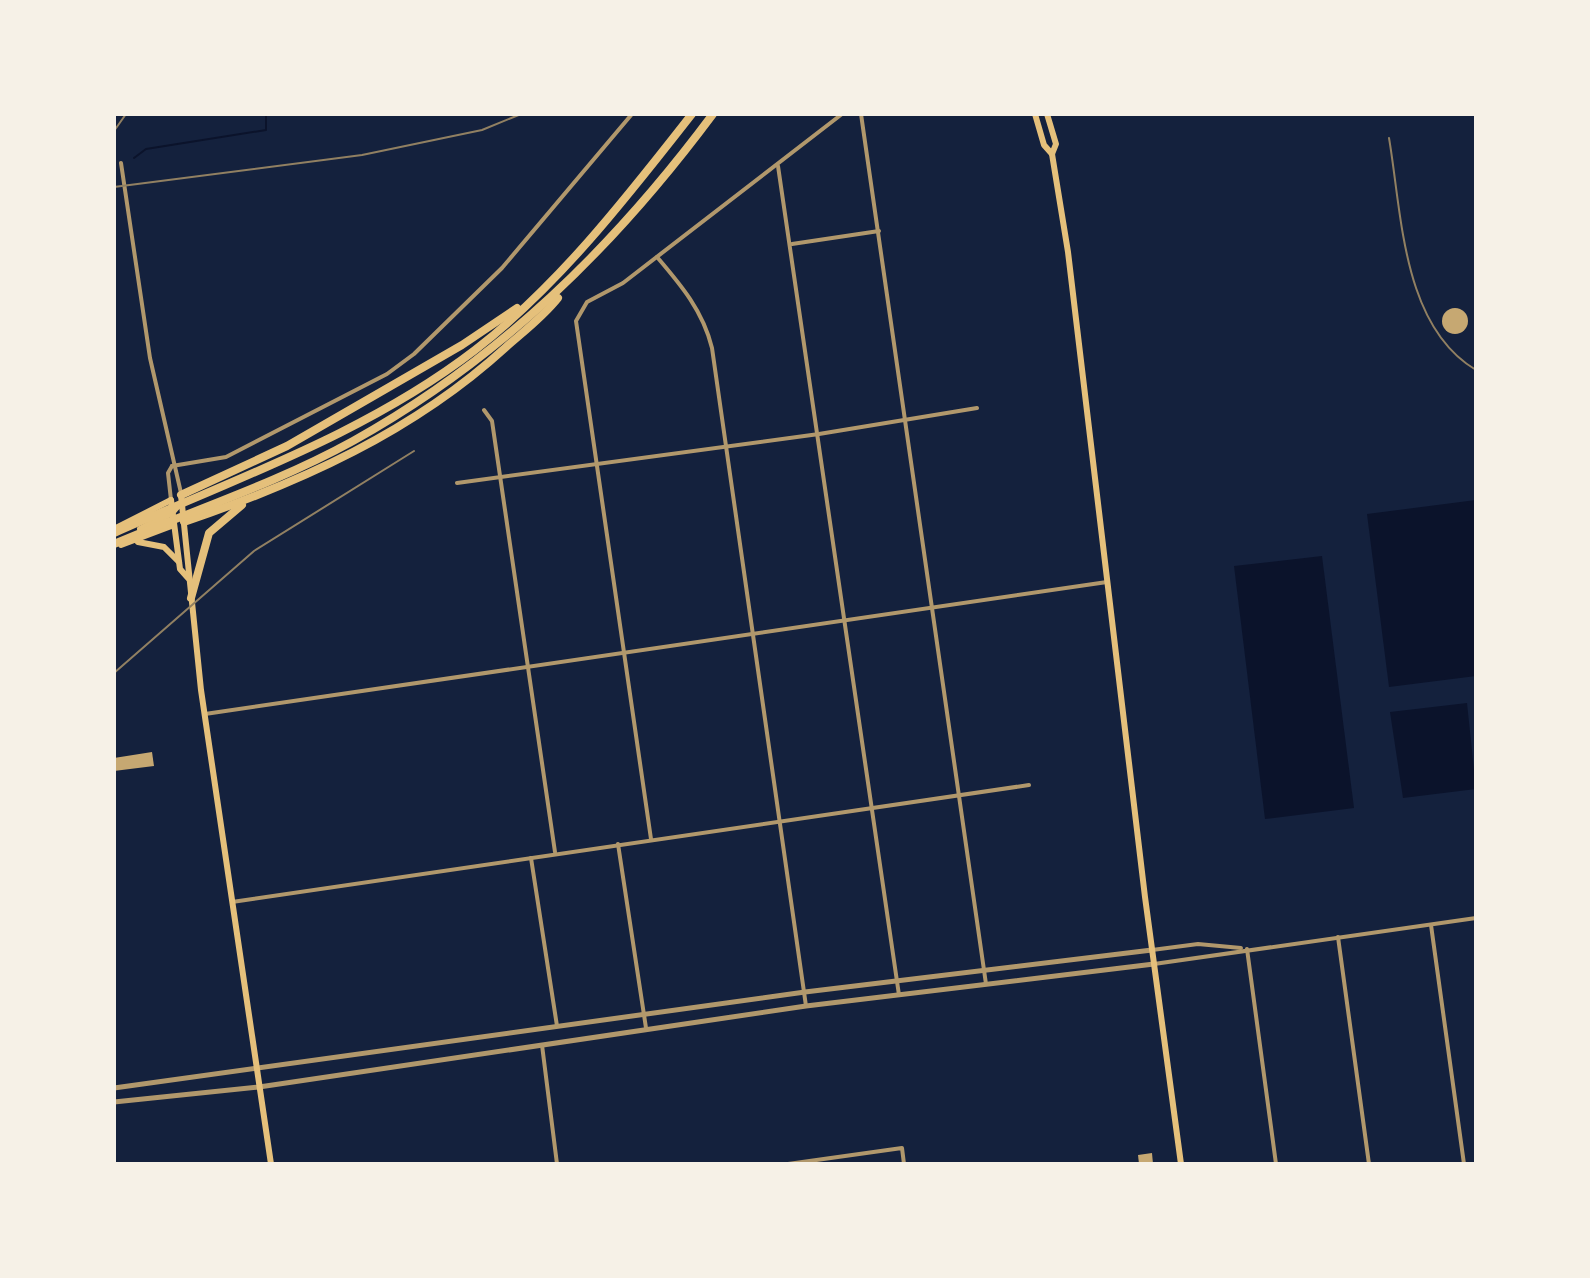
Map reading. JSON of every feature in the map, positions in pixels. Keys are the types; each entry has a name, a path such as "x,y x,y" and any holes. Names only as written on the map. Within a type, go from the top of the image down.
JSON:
{"highway":[{"path":"114,531 346,430 406,396 476,349 560,271 667,146 689,114"},
{"path":"184,522 258,495 353,454 432,408 474,376 550,308 632,215 713,114"},
{"path":"181,495 287,446 462,345 513,311 560,271"},
{"path":"114,545 298,468 352,442 452,381 571,281"},
{"path":"174,526 183,508 231,472"},
{"path":"191,598 209,533 219,521 258,495"}],"main road":[{"path":"1035,114 1044,145 1052,154 1062,204 1152,950 1181,1164"},
{"path":"1047,114 1056,144 1052,154"},
{"path":"114,531 181,495"},
{"path":"114,545 172,513 181,495"},
{"path":"181,495 205,714 271,1164"},
{"path":"171,500 179,562 188,578"},
{"path":"114,545 184,522"},
{"path":"130,542 155,543 179,562"}],"street":[{"path":"172,466 226,457 387,374 414,354 502,268 632,114"},
{"path":"651,839 576,321 579,310 587,302 623,283 842,114"},
{"path":"861,114 962,795 986,984"},
{"path":"121,163 150,358 181,495"},
{"path":"778,165 792,244 899,995"},
{"path":"792,244 879,231"},
{"path":"657,257 695,303 707,327 806,1006"},
{"path":"457,483 819,434 977,408"},
{"path":"484,410 492,421 555,853"},
{"path":"171,500 168,473 172,466"},
{"path":"205,714 625,650 1107,582"},
{"path":"232,902 1029,785"},
{"path":"618,844 646,1028"},
{"path":"531,858 558,1029"},
{"path":"114,1102 259,1087 646,1028 1154,964 1476,918"},
{"path":"1431,925 1464,1164"},
{"path":"1338,937 1369,1164"},
{"path":"114,1088 257,1071 805,992 1198,944 1247,949"},
{"path":"1247,949 1276,1164"},
{"path":"542,1045 557,1164"},
{"path":"788,1164 902,1148 904,1164"}],"water":[{"path":"1476,500 1476,676 1389,687 1367,514"},
{"path":"1322,556 1354,808 1265,819 1234,566"},
{"path":"1467,703 1476,789 1403,798 1390,712"}],"building":[{"path":"1455,308 1464,312 1468,321 1464,330 1455,334 1446,330 1442,321 1446,312"},
{"path":"152,752 154,766 114,771 114,758"},
{"path":"1152,1153 1153,1164 1139,1164 1138,1155"}],"waterway":[{"path":"134,158 146,149 266,130 266,114"}],"railway":[{"path":"114,131 126,114"},
{"path":"114,187 362,155 482,130 521,114"},
{"path":"1389,138 1403,233 1419,297 1433,326 1452,351 1476,370"},
{"path":"114,673 254,551 414,451"}]}
